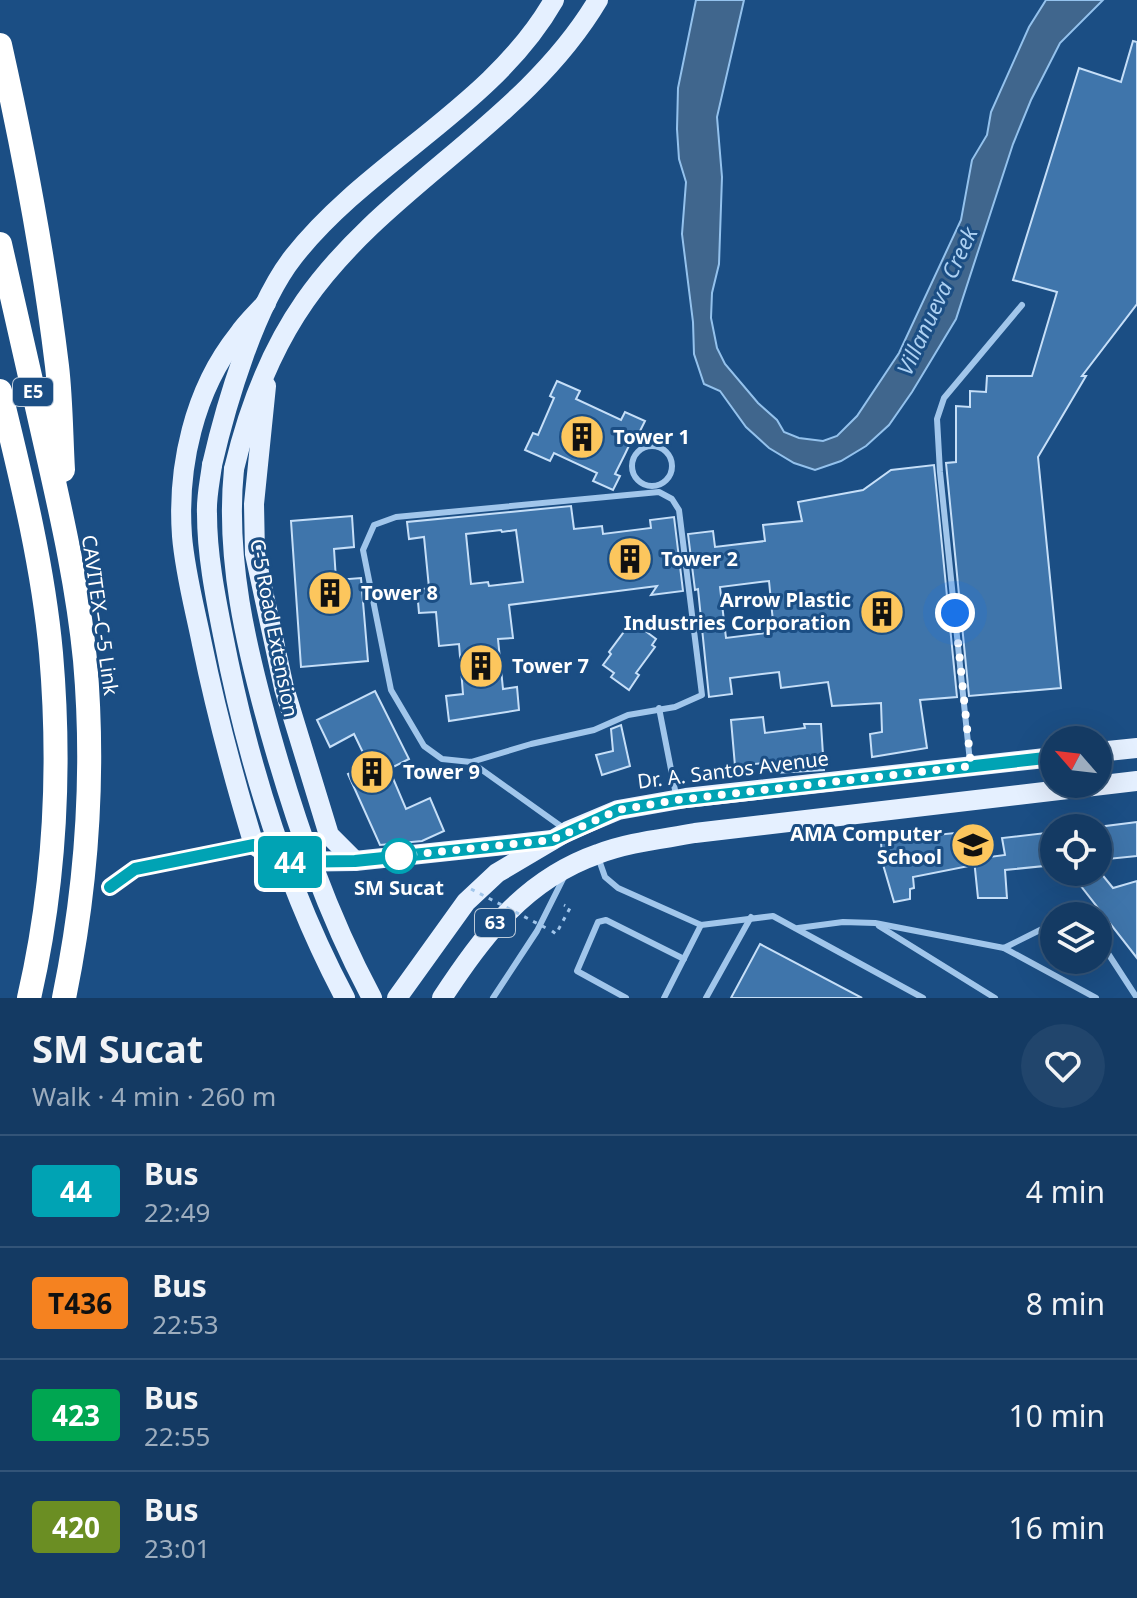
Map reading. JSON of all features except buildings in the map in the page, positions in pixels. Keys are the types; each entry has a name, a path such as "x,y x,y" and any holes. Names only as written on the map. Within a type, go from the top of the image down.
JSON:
{"highway":[{"path":"0,45 26,160 55,353 67,540"},
{"name":"CAVITEX–C-5 Link","path":"0,244 67,540 81,624 90,741 88,834 76,933 64,998"},
{"name":"E5","path":"0,391 29,516 50,652 56,743 49,888 29,998"}],"main road":[{"path":"345,998 313,932 292,878 263,793 237,698 211,560 207,512 212,465 223,420 266,303 282,274 307,241 508,61 537,27 554,0"},
{"name":"C-5 Road Extension","path":"372,998 314,871 284,782 259,692 230,535 234,469 245,422 268,368 306,300 344,255 537,79 572,40 598,0"},
{"path":"266,303 237,336 205,390 194,423 183,489 185,558 214,698 254,845 280,862 355,861 560,835"},
{"path":"268,368 253,532 273,640 297,735 329,835 355,861"},
{"path":"1112,751 1137,748"},
{"name":"Dr. A. Santos Avenue","path":"399,997 466,902 497,873 560,835 618,810 677,800 1040,758"},
{"path":"977,765 986,800"},
{"path":"237,789 257,817 273,823 284,822 301,813 307,805 311,797 311,777"},
{"name":"63","path":"442,998 492,926 526,893 597,854 627,845 695,833 1137,781"}],"lane":[{"path":"977,765 940,472 937,419 944,398 1022,305"},
{"path":"631,493 636,479 632,465 638,451 645,447 661,448 672,460 673,468 658,489 631,493 396,517 374,525 363,550 391,690 424,746 442,759 471,762 594,730 628,715 675,707 702,695 679,510 672,499 658,489 636,479"},
{"path":"659,708 677,800"},
{"path":"471,762 560,835"},
{"path":"110,887 135,869 254,845"},
{"path":"597,854 605,877 618,888 701,925 773,916 923,998"},
{"path":"493,998 537,931 569,867"},
{"path":"706,998 751,917"},
{"path":"626,998 577,971 598,922 606,920 684,959"},
{"path":"797,928 843,922 875,923 1004,948 1096,998"},
{"path":"875,923 995,998"},
{"path":"664,998 701,925"},
{"path":"1004,948 1040,930"},
{"path":"1112,960 1137,998"}],"path":[{"path":"471,889 546,928"},
{"path":"556,934 570,908"}],"water":[{"name":"Villanueva Creek","path":"696,0 744,0 717,117 722,177 719,264 712,293 711,318 717,348 725,364 777,420 784,432 799,438 823,441 837,436 857,416 899,353 961,220 972,160 987,135 991,112 1029,27 1046,0 1103,0 1060,43 1031,100 1013,144 956,319 912,392 889,425 866,446 841,461 815,470 794,463 769,448 746,427 720,391 704,384 694,354 682,234 686,182 679,159 677,129 678,88"}],"bus line":[{"name":"44","path":"110,887 135,869 254,845 280,862 355,861 499,846 552,840 618,810 677,800 1040,759"}],"place":[{"name":"Tower 1","path":"582,437"},
{"name":"Tower 2","path":"630,559"},
{"name":"Tower 8","path":"330,593"},
{"name":"Arrow Plastic Industries Corporation","path":"882,612"},
{"name":"Tower 7","path":"481,666"},
{"name":"Tower 9","path":"372,772"},
{"name":"AMA Computer School","path":"973,845"},
{"name":"SM Sucat","path":"399,856"}],"route":[{"path":"399,856 552,840 618,810 677,800 971,766 955,613"}]}
